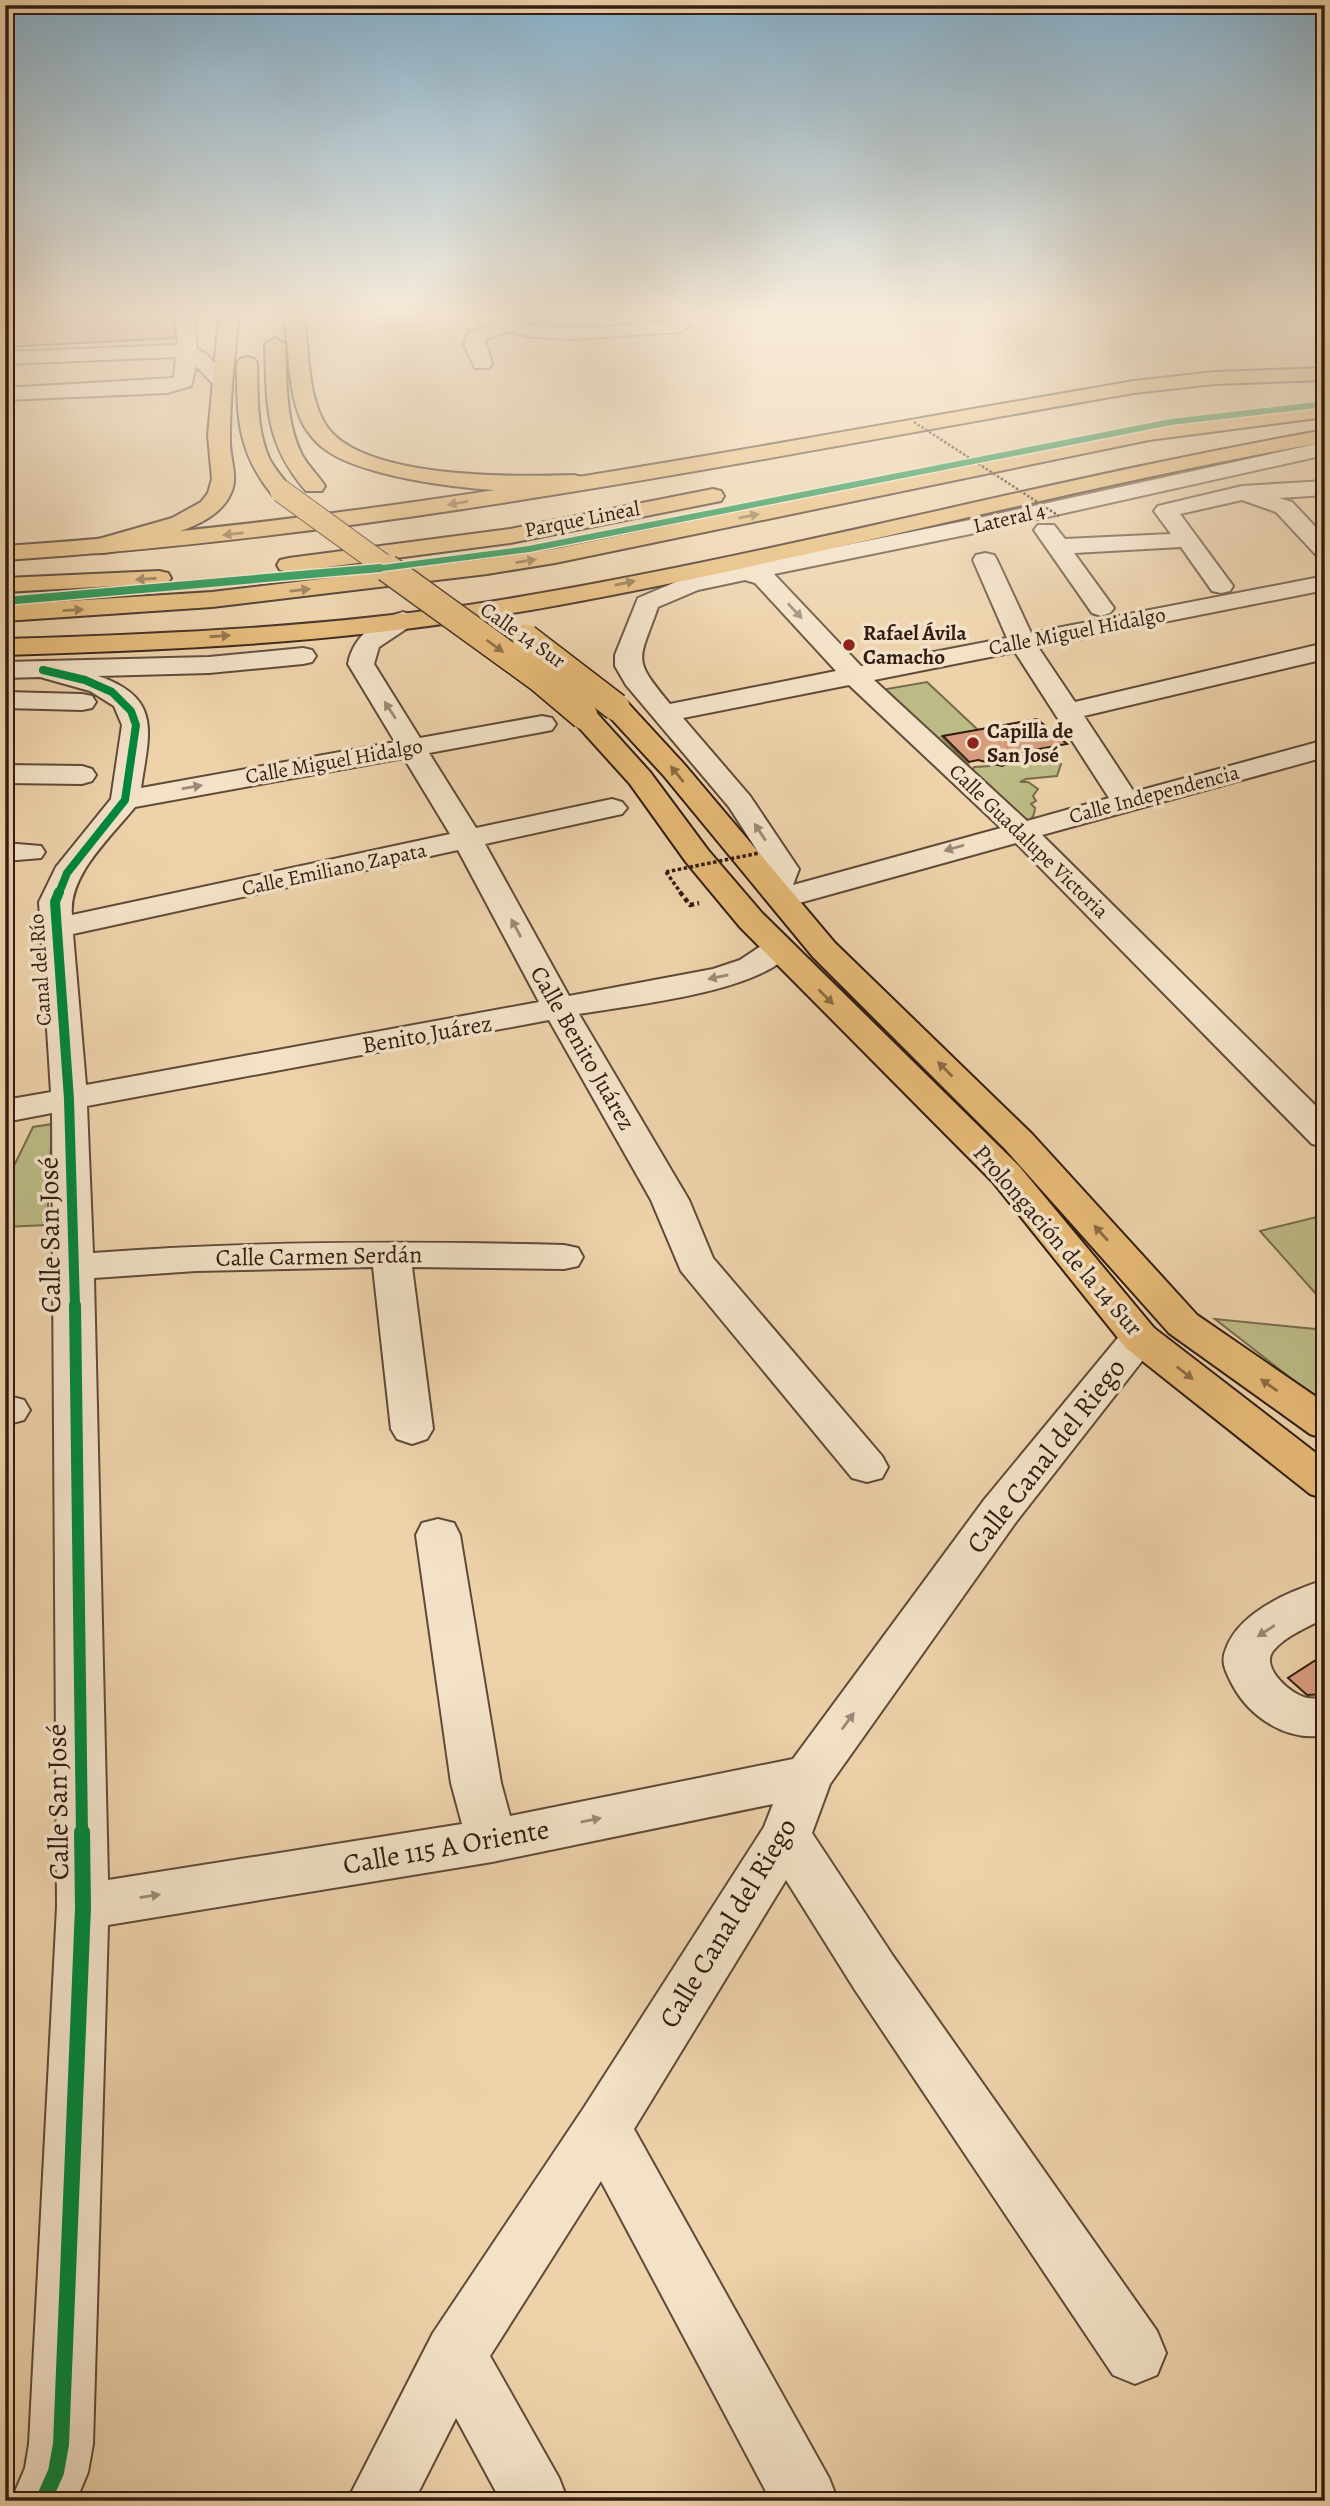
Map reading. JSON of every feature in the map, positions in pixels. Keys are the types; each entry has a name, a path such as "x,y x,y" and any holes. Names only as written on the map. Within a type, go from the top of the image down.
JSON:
{"main road":[{"path":"94,548 141,537 183,521 200,512 219,496 223,474 219,433"},
{"name":"Calle 14 Sur","path":"249,433 266,474 281,491 528,670 584,716 640,778 697,856 778,949"},
{"name":"Calle 14 Sur","path":"282,433 287,451 297,469 314,486 376,533 571,670 616,707 747,850 777,894 824,950"},
{"path":"323,433 341,449 395,470 450,480 529,484 574,482"},
{"path":"5,553 94,548 296,528 409,512 863,433"},
{"path":"5,585 145,579 303,564 457,545 1027,433"},
{"path":"5,613 78,610 377,583 555,556 1157,433"},
{"path":"966,520 1248,449 1325,436"},
{"path":"5,648 120,644 403,620 732,568"},
{"name":"Prolongación de la 14 Sur","path":"778,949 1006,1174 1140,1338 1325,1483"},
{"name":"Prolongación de la 14 Sur","path":"824,950 1019,1142 1182,1324 1325,1424"}],"street":[{"name":"Lateral 4","path":"777,894 784,869 740,802 635,679 628,666 628,655 647,603 671,590 732,568 1179,480 1325,447"},
{"path":"1179,480 1225,497 1261,497 1284,507 1321,542"},
{"path":"1221,586 1166,511 1225,497 1325,488"},
{"path":"1051,522 1058,547 1101,608"},
{"path":"1058,547 1185,540"},
{"path":"985,560 1022,642 1127,803"},
{"name":"Calle Guadalupe Victoria","path":"732,568 764,578 854,675 1020,830 1325,1136"},
{"name":"Calle Miguel Hidalgo","path":"664,713 1325,583"},
{"name":"Calle Benito Juárez","path":"403,620 372,638 362,649 361,664 414,746 560,1010 670,1200 695,1262 867,1467"},
{"path":"1068,712 1325,651"},
{"path":"5,670 209,665 303,656"},
{"name":"Canal del Río","path":"43,670 106,688 128,705 134,714 136,725 125,800 60,885 55,902 69,1099"},
{"path":"5,700 82,702"},
{"name":"Calle Miguel Hidalgo","path":"125,800 542,724"},
{"path":"1316,750 1325,779"},
{"name":"Calle Independencia","path":"777,894 1127,803 1316,750"},
{"path":"5,774 82,775"},
{"name":"Calle Emiliano Zapata","path":"56,928 612,808"},
{"name":"Benito Juárez","path":"5,1111 560,1010 742,972 762,963 778,949"},
{"name":"Calle San José","path":"43,2501 56,2472 61,2444 83,1907 69,1099"},
{"path":"391,1253 412,1429"},
{"name":"Calle Carmen Serdán","path":"74,1268 226,1257 391,1253 564,1257"},
{"name":"Calle Canal del Riego","path":"379,2501 455,2355 603,2128 786,1836 808,1776 1000,1511 1140,1338"},
{"path":"438,1535 476,1783 492,1841"},
{"path":"1325,1597 1257,1636 1247,1650 1247,1666 1257,1686 1277,1706 1303,1717 1325,1716"},
{"name":"Calle 115 A Oriente","path":"83,1907 492,1841 808,1776"},
{"path":"786,1836 874,1973 1135,2353"},
{"path":"603,2128 806,2501"},
{"path":"455,2355 536,2501"}],"path":[{"path":"929,433 1051,522"},
{"path":"956,465 996,457"},
{"path":"690,905 666,872 747,850"}],"shaded area":[{"path":"927,682 978,730 942,737 968,764 963,765 875,691"},
{"path":"1026,755 1049,758 1061,764 1057,776 1020,782 1028,782 1038,789 1033,796 1036,801 1031,804 1035,808 1032,817 1020,824 971,772 974,767 989,766 987,762 1002,766 1020,761 1019,757"},
{"path":"52,1124 47,1225 5,1227 5,1184 33,1127"},
{"path":"1325,1215 1325,1304 1260,1231"},
{"path":"1215,1319 1325,1330 1325,1405"}],"building":[{"path":"1037,719 1067,744 1012,754 1002,766 978,760 969,762 943,736"},
{"path":"1325,1654 1325,1694 1307,1695 1288,1678"}],"cycle path":[{"name":"Parque Lineal","path":"5,601 335,574 529,549 1116,433"},
{"path":"43,670 85,680 112,692 123,700 131,711 136,725 125,800 67,873 55,902 69,1099 74,1267 83,1907 61,2444 56,2472 43,2501"}],"place":[{"name":"Rafael Ávila Camacho","path":"849,645"},
{"name":"Capilla de San José","path":"973,743"}]}
